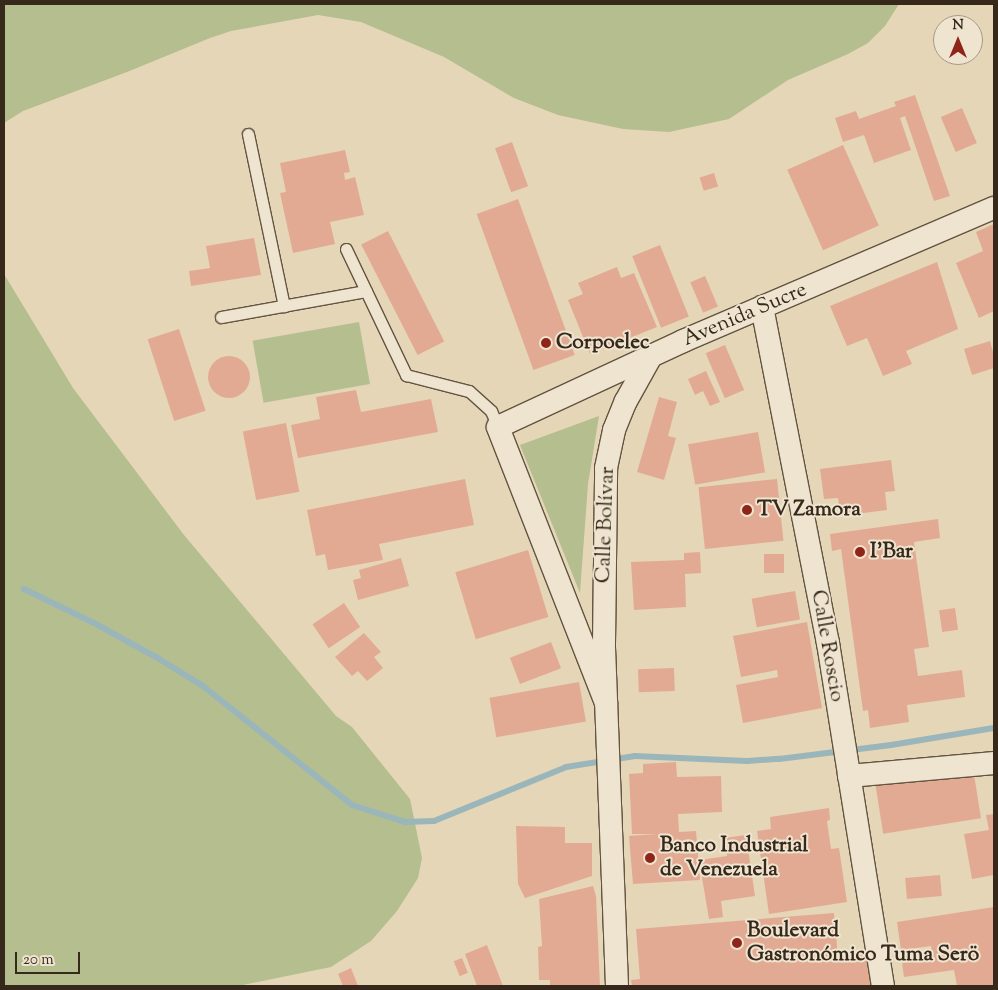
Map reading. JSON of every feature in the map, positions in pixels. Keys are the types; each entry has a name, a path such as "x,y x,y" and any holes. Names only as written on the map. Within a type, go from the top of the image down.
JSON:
{"street":[{"name":"Avenida Sucre","path":"498,426 762,307 994,208"},
{"name":"Calle Roscio","path":"762,307 799,485 843,737 883,986"},
{"name":"Calle Bolívar","path":"617,986 604,643 606,468 614,430 626,401 651,356"},
{"name":"Calle Bolívar","path":"498,426 606,703"},
{"path":"848,769 994,763"}],"lane":[{"path":"248,134 284,306"},
{"path":"346,250 406,375 469,391 491,411 498,426"},
{"path":"221,316 366,291"}],"green space":[{"path":"4,4 899,4 885,26 868,43 848,54 788,80 729,119 669,132 623,129 558,115 514,98 444,57 361,22 318,15 231,31 210,38 23,111 4,123"},
{"path":"4,274 73,388 184,535 336,716 352,727 410,799 422,858 418,878 397,911 371,941 331,967 238,986 4,986"},
{"path":"359,322 370,384 264,403 253,341"},
{"path":"599,416 588,484 580,593 520,445"}],"building":[{"path":"915,95 950,196 934,201 905,116 900,118 911,150 874,163 864,135 843,142 835,118 856,111 859,119 896,106 894,102"},
{"path":"962,108 977,143 956,152 941,117"},
{"path":"512,142 528,186 511,192 495,148"},
{"path":"843,145 879,225 823,250 787,170"},
{"path":"345,150 350,172 344,173 345,180 355,177 364,215 330,222 335,244 293,253 280,193 286,192 280,163"},
{"path":"714,173 718,186 704,191 700,177"},
{"path":"518,199 575,355 533,370 477,214"},
{"path":"994,224 994,311 979,318 956,263 983,251 976,232"},
{"path":"388,231 444,341 418,355 361,245"},
{"path":"254,238 261,275 191,286 189,271 210,268 206,246"},
{"path":"660,245 689,316 661,328 632,256"},
{"path":"937,262 958,329 906,351 912,364 883,376 867,338 847,346 830,306"},
{"path":"617,267 621,278 634,273 657,327 590,354 568,300 583,294 578,283"},
{"path":"705,276 718,306 703,313 690,282"},
{"path":"179,329 206,411 174,421 148,339"},
{"path":"990,341 994,356 994,368 972,375 964,349"},
{"path":"725,345 744,390 725,398 706,353"},
{"path":"229,356 244,362 250,377 244,392 229,398 214,392 208,377 214,362"},
{"path":"706,371 720,402 710,406 703,391 695,395 688,379"},
{"path":"356,390 361,412 431,399 438,432 298,458 291,425 320,419 316,397"},
{"path":"659,397 677,402 668,436 676,438 664,480 637,472"},
{"path":"286,423 299,492 256,500 243,431"},
{"path":"758,432 765,472 695,485 688,444"},
{"path":"891,460 895,491 885,492 887,510 840,516 838,498 824,499 820,469"},
{"path":"465,479 474,525 379,544 383,560 328,570 325,554 316,556 307,510"},
{"path":"777,479 783,541 705,549 698,487"},
{"path":"938,519 940,538 914,542 929,647 914,649 918,676 962,670 965,697 907,705 909,722 870,728 868,710 863,711 841,549 832,551 830,534"},
{"path":"528,550 548,617 476,639 455,572"},
{"path":"700,552 701,573 685,574 686,607 634,610 631,562 684,560 684,553"},
{"path":"764,554 784,554 784,573 764,573"},
{"path":"401,558 409,586 358,600 353,580 361,578 359,570"},
{"path":"795,591 800,620 757,627 752,599"},
{"path":"344,603 360,627 329,648 312,624"},
{"path":"955,608 958,630 942,632 939,610"},
{"path":"807,622 822,708 743,723 736,685 778,677 777,670 741,677 733,636"},
{"path":"364,633 381,652 374,657 383,668 367,681 358,671 352,676 335,657"},
{"path":"551,642 561,668 520,684 510,658"},
{"path":"674,668 675,691 639,692 638,669"},
{"path":"579,682 586,721 496,737 489,698"},
{"path":"676,762 677,777 721,776 722,812 678,814 679,832 696,831 700,880 633,884 629,836 657,834 632,834 629,774 643,773 643,764"},
{"path":"973,768 981,818 883,834 875,783"},
{"path":"829,808 830,820 827,821 831,849 839,848 847,902 769,914 757,831 771,829 770,817"},
{"path":"994,814 994,875 972,879 964,834 989,830 986,815"},
{"path":"516,826 565,827 565,843 592,843 592,876 525,898 518,884"},
{"path":"746,835 755,896 721,901 723,917 709,919 699,860 727,856 724,838"},
{"path":"940,875 942,896 907,899 905,878"},
{"path":"593,886 596,896 600,986 550,986 550,980 539,980 538,947 542,946 539,899"},
{"path":"994,907 994,986 957,986 954,970 904,977 902,963 933,958 931,946 901,950 897,922"},
{"name":"Boulevard Gastronómico Tuma Serö","path":"834,913 838,957 865,952 871,986 632,986 631,980 640,979 636,929"},
{"path":"487,945 503,986 477,986 465,954"},
{"path":"462,958 468,973 460,976 454,961"},
{"path":"351,968 358,986 343,986 338,974"}],"waterway":[{"path":"24,589 96,624 156,657 203,686 352,805 405,822 434,821 566,767 635,756 747,761 779,759 891,745 994,728"}],"place":[{"name":"Corpoelec","path":"546,343"},
{"name":"TV Zamora","path":"747,510"},
{"name":"I'Bar","path":"860,552"},
{"name":"Banco Industrial de Venezuela","path":"650,858"},
{"name":"Boulevard Gastronómico Tuma Serö","path":"737,943"}]}
